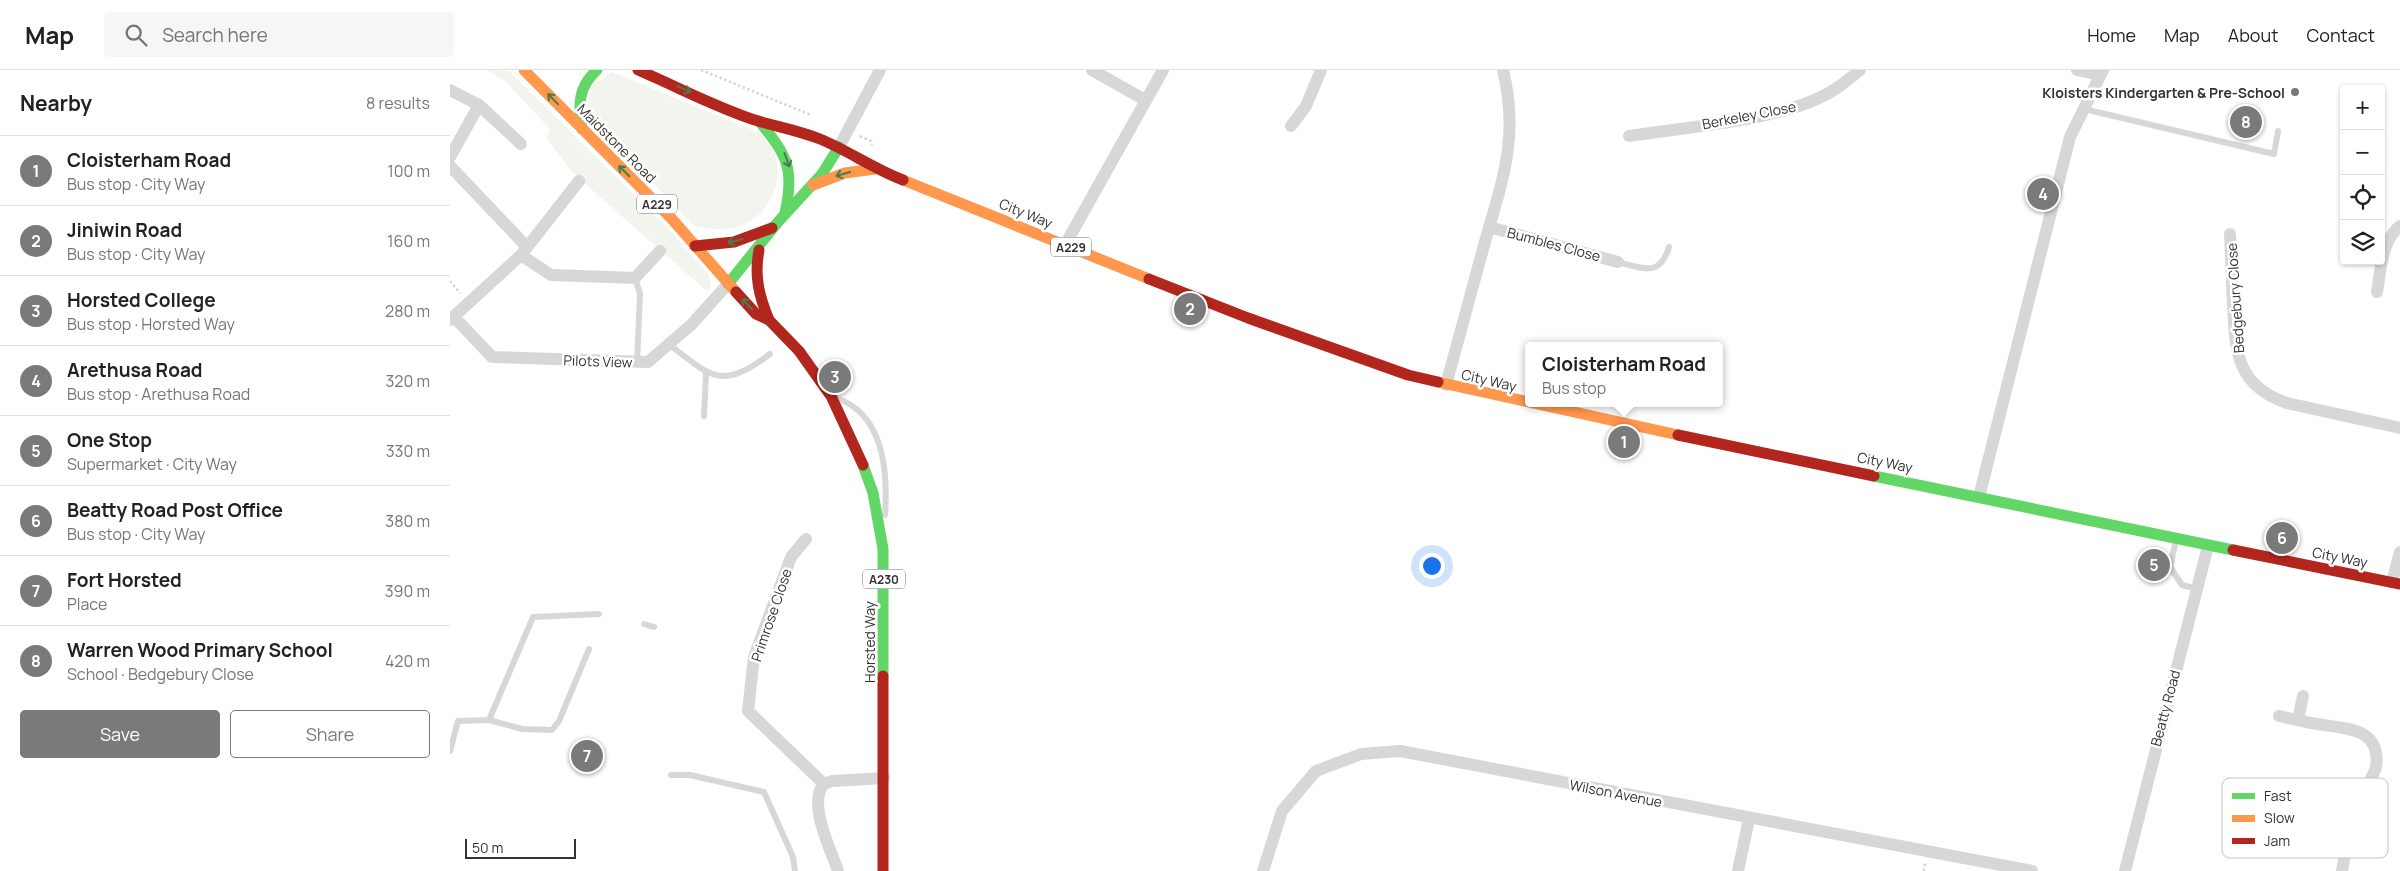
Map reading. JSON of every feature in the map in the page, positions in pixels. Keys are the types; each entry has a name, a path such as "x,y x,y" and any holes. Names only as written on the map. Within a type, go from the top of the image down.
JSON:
{"main road":[{"name":"Maidstone Road","path":"524,70 671,218 728,284"},
{"path":"582,129 579,110 580,92 590,75 597,70"},
{"name":"A229","path":"638,70 759,121 773,122 839,148"},
{"path":"759,121 782,149 790,166 790,189 785,213"},
{"path":"728,284 785,213 812,186 839,148"},
{"name":"City Way","path":"839,148 859,156 875,169 1310,342 1373,364 1446,385 1525,403"},
{"path":"812,186 846,173 875,169"},
{"path":"694,246 706,247 738,241 774,228"},
{"path":"760,246 754,279 757,292 769,320"},
{"name":"Horsted Way","path":"728,284 756,314 769,320 799,351 831,396 858,450 872,493 883,549 883,871"},
{"name":"City Way","path":"1543,407 2208,546 2396,583"}],"street":[{"path":"839,148 880,70"},
{"path":"1092,70 1145,100"},
{"path":"1065,244 1163,70"},
{"path":"1291,126 1306,106 1321,70"},
{"path":"1446,385 1510,149 1510,98 1503,70"},
{"name":"Berkeley Close","path":"1629,136 1783,111 1819,98 1844,84 1860,70"},
{"path":"1980,497 2064,159 2082,108 2101,72 2077,70"},
{"path":"450,90 479,105 521,144"},
{"path":"450,156 479,105"},
{"path":"452,171 524,251 551,275 635,278 660,250"},
{"path":"452,319 524,251 579,181"},
{"path":"2377,292 2385,247 2390,235 2400,226"},
{"name":"Bumbles Close","path":"1489,227 1618,262"},
{"name":"Bedgebury Close","path":"2230,234 2235,340 2240,362 2248,377 2257,388 2272,398 2287,403 2400,428"},
{"name":"Pilots View","path":"452,319 492,357 651,361 702,314 728,284"},
{"name":"Primrose Close","path":"806,539 792,557 754,657 748,711 824,784"},
{"name":"Beatty Road","path":"2125,871 2208,546"},
{"path":"2396,583 2400,552"},
{"path":"2298,720 2303,696"},
{"path":"2279,716 2360,732 2370,740 2376,752 2377,759 2372,778"},
{"name":"Wilson Avenue","path":"1263,871 1282,811 1316,771 1361,754 1400,751 1749,819 2032,871"},
{"path":"838,871 819,814 817,801 819,792 824,784 832,781 884,778"},
{"path":"1738,871 1749,819"},
{"path":"2342,871 2344,858"}],"lane":[{"path":"2082,108 2274,154 2278,131"},
{"path":"1618,262 1649,269 1655,268 1665,258 1669,246"},
{"path":"635,278 640,294 637,362"},
{"path":"670,345 706,373 715,376 750,369 770,354"},
{"path":"704,416 706,373"},
{"path":"831,396 856,407 877,438 886,490 883,549"},
{"path":"2176,539 2170,567 2182,584 2197,589"},
{"path":"489,720 533,617 599,614"},
{"path":"644,624 654,627"},
{"path":"450,751 458,721 489,720 522,728 552,730 559,721 589,649"},
{"path":"671,775 690,775 764,792 793,857 795,871"}],"path":[{"path":"701,70 819,119"},
{"path":"859,136 871,141"}],"shaded area":[{"path":"488,70 509,71 666,226 709,275 711,288 708,292 574,174 546,138 550,129 508,84"},
{"path":"612,72 760,133 773,150 778,177 770,200 763,210 755,218 733,228 719,229 694,226 593,120 587,110 591,86"}],"traffic: fast":[{"path":"582,129 581,97 586,83 597,70"},
{"path":"759,121 782,153 786,163 789,185 785,213"},
{"path":"728,284 778,222 822,174 839,147"},
{"path":"863,465 873,493 883,549 883,676"},
{"path":"1874,476 2233,550"}],"traffic: slow":[{"path":"524,70 671,218 736,292"},
{"path":"813,185 845,173 875,169"},
{"path":"903,180 1149,279"},
{"path":"1438,382 1525,401"},
{"path":"1551,407 1678,435"}],"traffic: jam":[{"path":"638,70 743,116 820,139 903,180"},
{"path":"695,246 734,242 772,228"},
{"path":"759,250 758,286 769,320"},
{"path":"1149,279 1248,318 1408,375 1438,382"},
{"path":"736,292 756,314 769,320 799,351 831,396 863,465"},
{"path":"1678,435 1874,476"},
{"path":"2233,550 2400,584"},
{"path":"883,676 883,871"}],"place":[{"name":"Kloisters Kindergarten & Pre-School","path":"2295,92"},
{"name":"Warren Wood Primary School","path":"2246,122"},
{"name":"Arethusa Road","path":"2043,194"},
{"name":"Jiniwin Road","path":"1190,309"},
{"name":"Horsted College","path":"835,377"},
{"name":"Cloisterham Road","path":"1624,442"},
{"name":"Beatty Road Post Office","path":"2282,538"},
{"name":"One Stop","path":"2154,565"},
{"name":"Fort Horsted","path":"587,756"}]}
